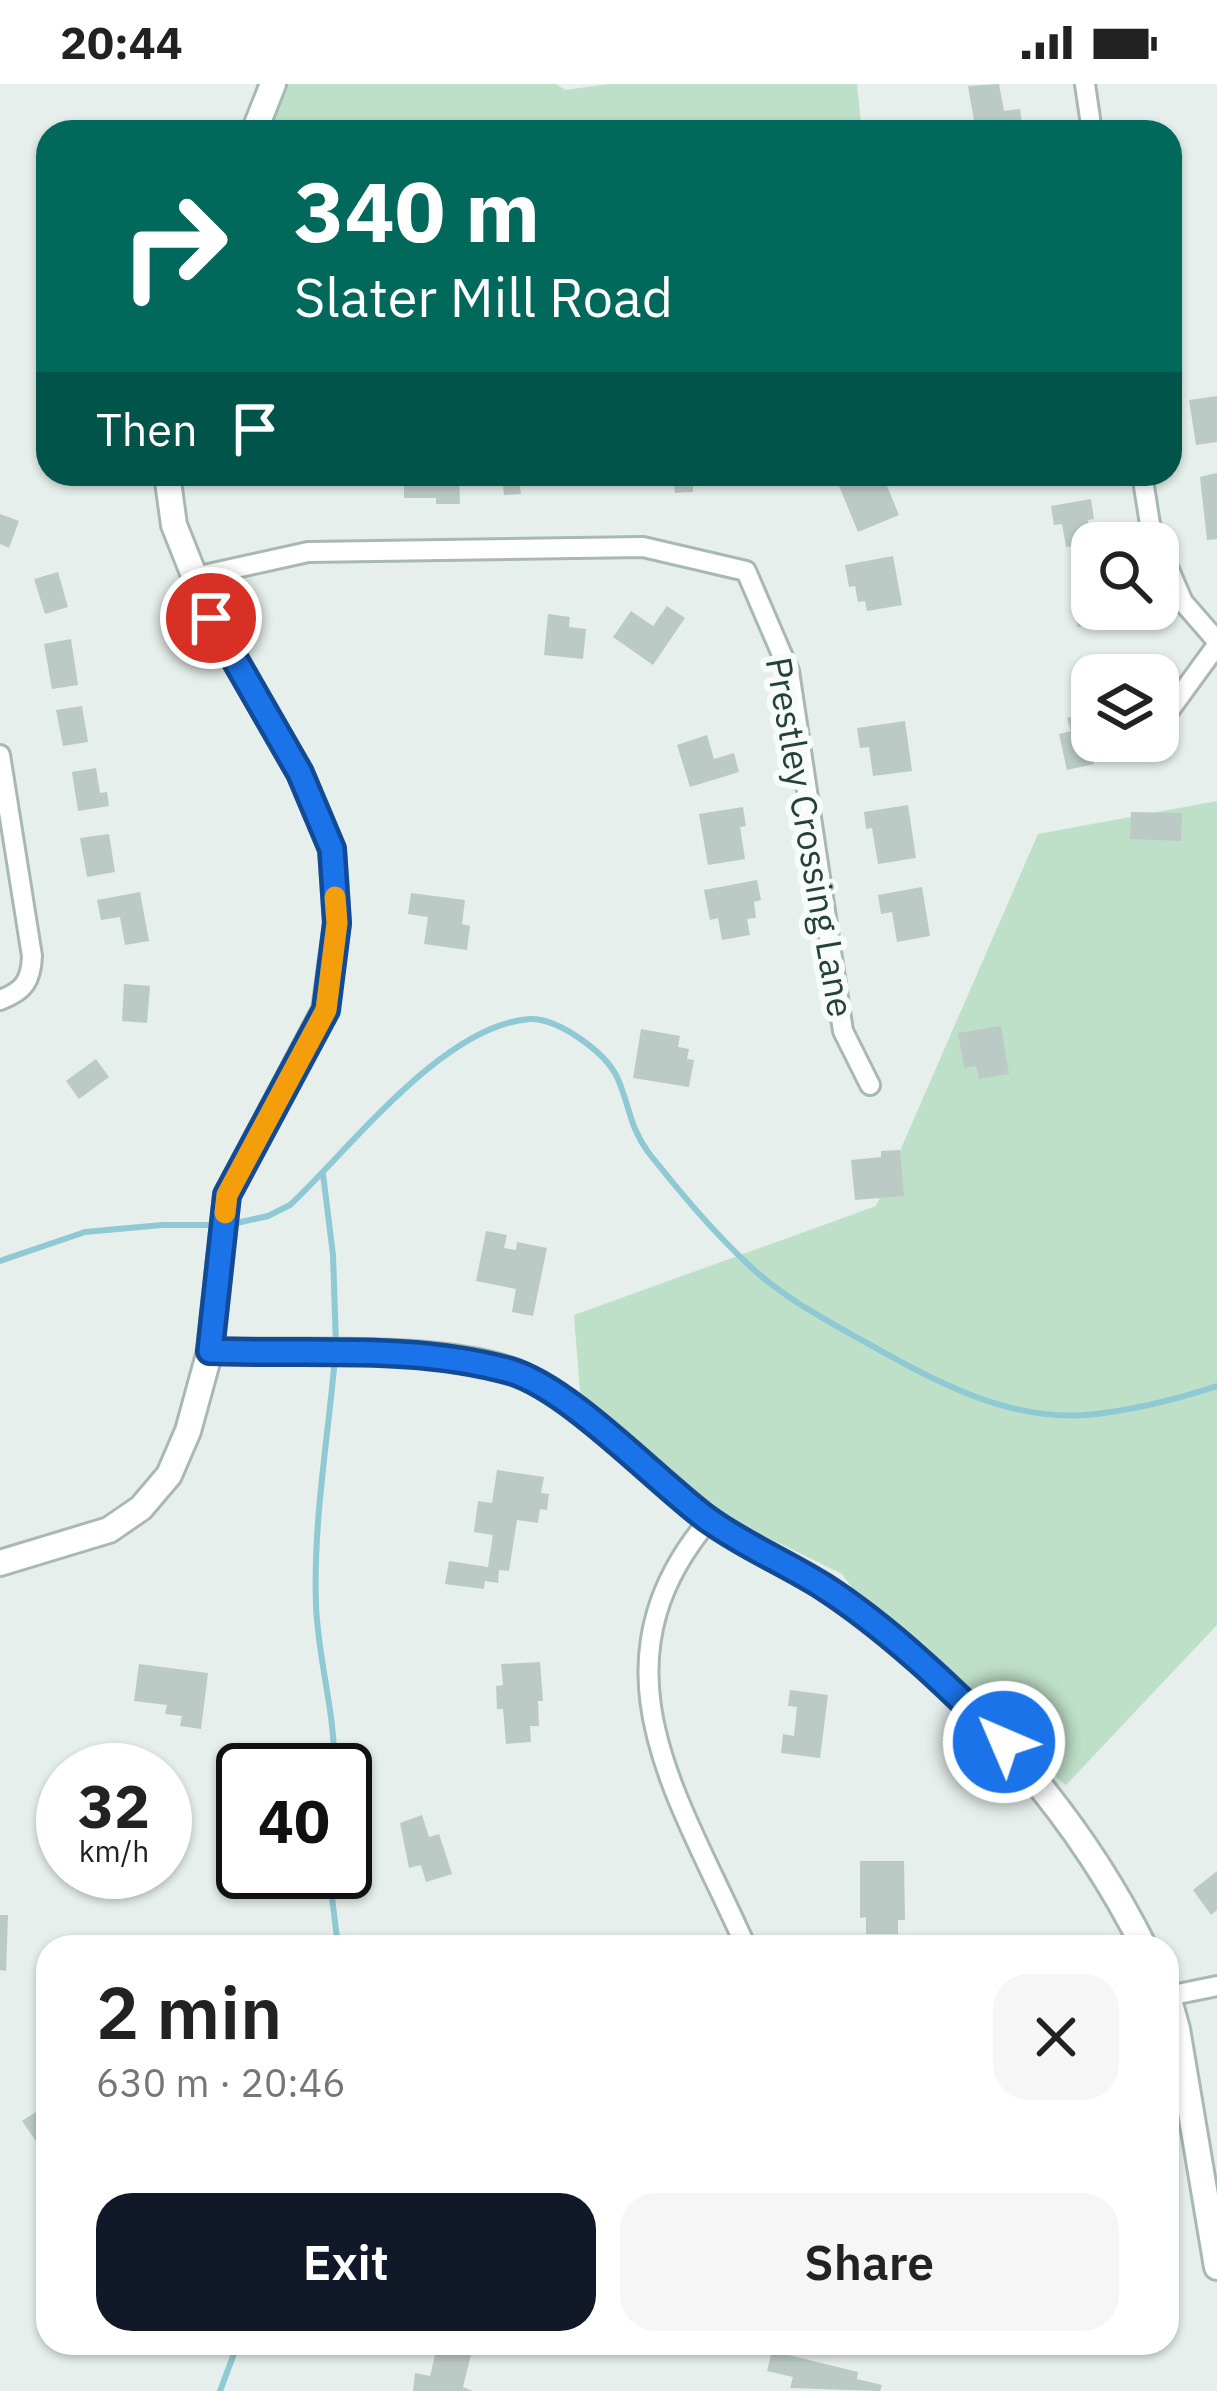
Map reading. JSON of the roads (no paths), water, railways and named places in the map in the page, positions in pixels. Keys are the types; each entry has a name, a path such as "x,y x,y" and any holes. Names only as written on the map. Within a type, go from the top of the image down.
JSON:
{"street":[{"path":"259,120 273,84"},
{"path":"1085,84 1090,120"},
{"path":"0,1563 109,1530 141,1508 170,1475 188,1431 210,1351 227,1195 326,1010 337,923 332,849 300,773 211,618 174,525 169,486"},
{"path":"1144,486 1150,522"},
{"name":"Prestley Crossing Lane","path":"195,577 308,552 643,548 746,571 789,671 843,1031 870,1085"},
{"path":"1179,593 1217,643 1179,696"},
{"path":"0,755 32,956 31,979 22,990 0,1000"},
{"path":"210,1351 460,1360 515,1372 552,1393 709,1520 828,1590 949,1687 1053,1801 1092,1855 1137,1935"},
{"path":"709,1520 684,1549 663,1592 647,1646 646,1680 661,1759 741,1935"},
{"path":"1179,1992 1217,1986"},
{"path":"1179,2055 1217,2267"}],"waterway":[{"path":"232,1224 268,1216 290,1205 400,1093 464,1043 497,1026 541,1020 580,1038 611,1067 648,1152 751,1267 801,1305 910,1366 995,1403 1054,1415 1119,1411 1217,1386"},
{"path":"323,1174 333,1255 336,1344"},
{"path":"0,1261 85,1232 219,1225"},
{"path":"333,1743 317,1626 316,1574 335,1357"},
{"path":"332,1899 337,1935"},
{"path":"220,2391 234,2355"}]}
